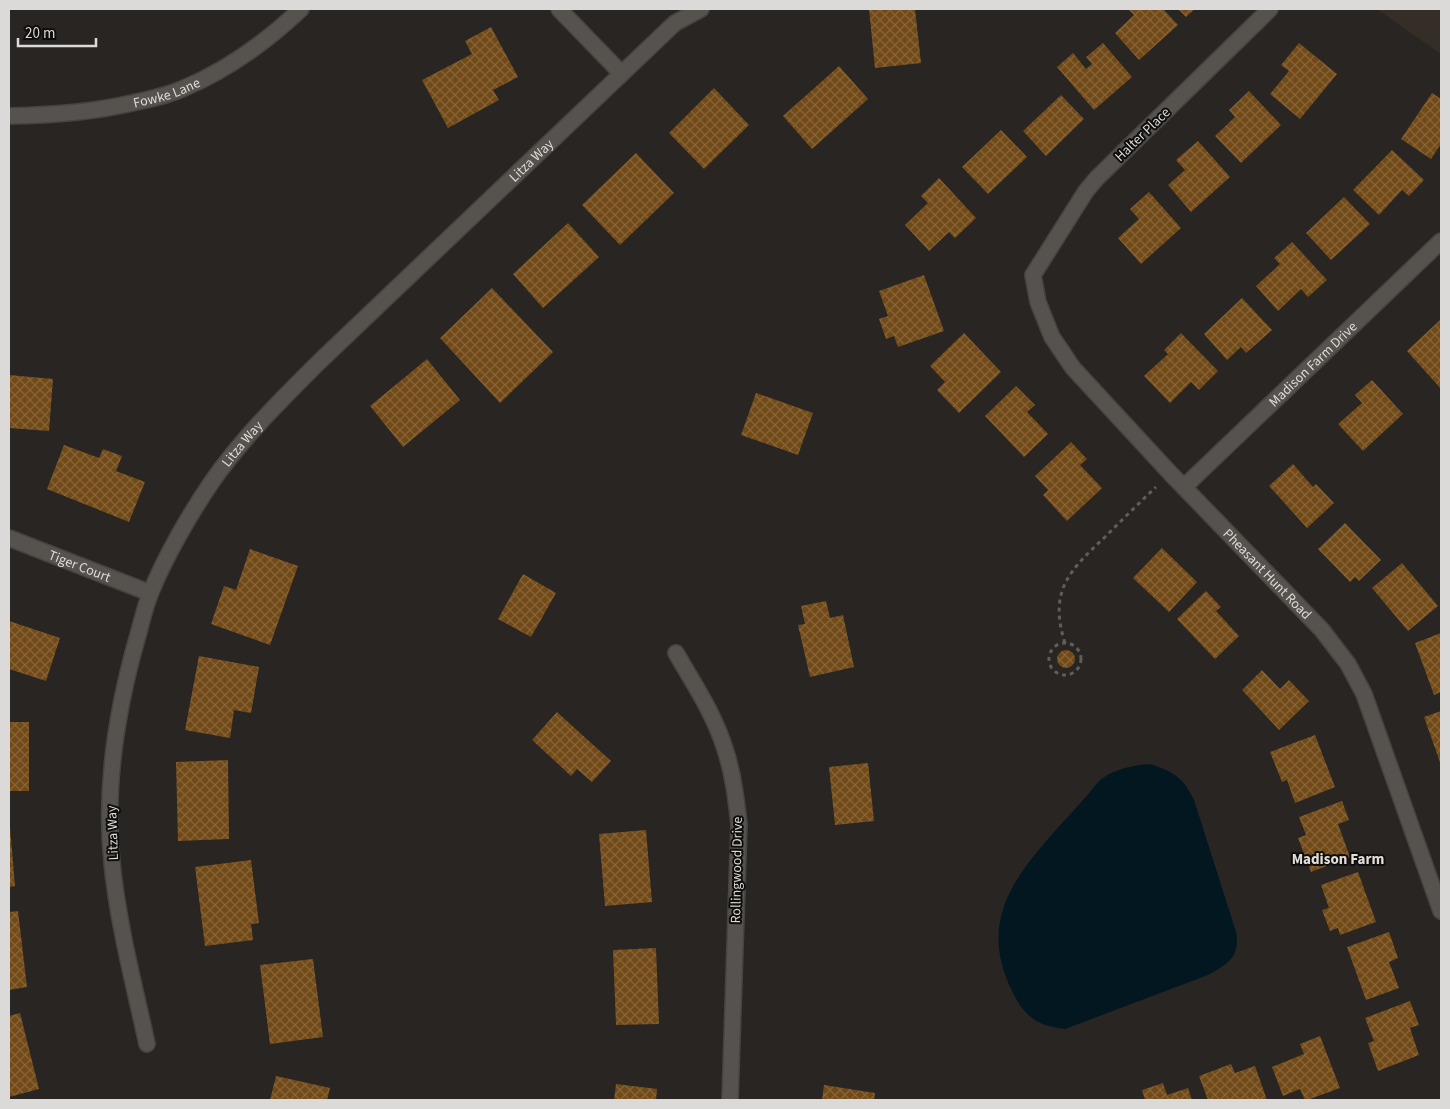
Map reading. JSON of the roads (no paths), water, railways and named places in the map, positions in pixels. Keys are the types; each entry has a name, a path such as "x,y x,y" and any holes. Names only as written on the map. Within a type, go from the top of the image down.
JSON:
{"street":[{"name":"Fowke Lane","path":"9,116 56,115 109,109 182,89 234,63 281,28 301,9"},
{"path":"559,9 621,74"},
{"name":"Litza Way","path":"147,1044 121,924 112,862 110,805 115,734 128,672 150,593 173,547 212,483 265,416 319,362 675,23 701,9"},
{"name":"Halter Place","path":"1033,275 1086,191 1097,178 1270,9"},
{"name":"Madison Farm Drive","path":"1184,487 1441,241"},
{"name":"Pheasant Hunt Road","path":"1033,275 1038,302 1052,337 1073,368 1171,474 1322,630 1348,664 1364,694 1441,911"},
{"name":"Tiger Court","path":"9,538 150,593"},
{"name":"Rollingwood Drive","path":"676,653 708,707 725,747 733,781 739,824 730,1100"}],"water":[{"path":"1150,764 1177,776 1186,786 1194,800 1236,932 1237,941 1234,954 1227,963 1208,975 1065,1029 1055,1028 1039,1022 1021,1007 1012,991 1002,965 999,942 1000,920 1007,900 1017,880 1030,861 1099,781 1119,770"}],"district":[{"name":"Madison Farm","path":"1338,859"}]}
